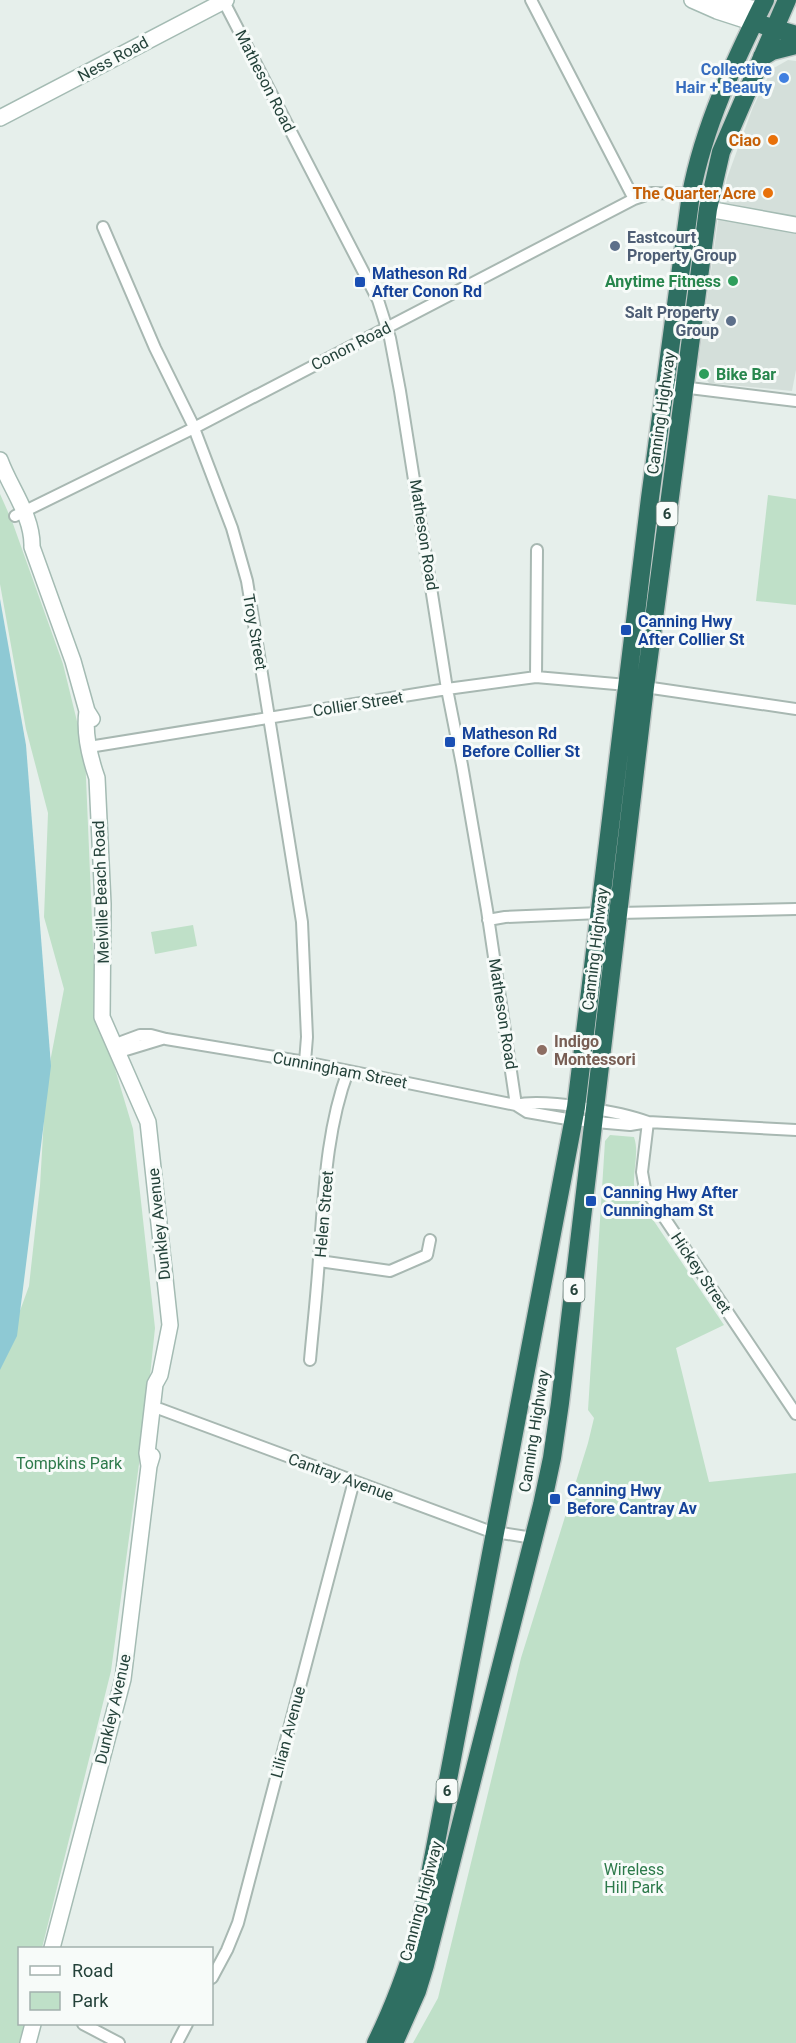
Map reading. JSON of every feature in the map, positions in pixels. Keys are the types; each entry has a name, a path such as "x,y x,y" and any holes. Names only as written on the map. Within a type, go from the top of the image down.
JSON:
{"highway":[{"path":"759,11 784,15 796,35"},
{"name":"Canning Highway","path":"376,2043 406,1975 419,1932 575,1114 627,685 691,194 709,126 759,11"},
{"name":"Canning Highway","path":"394,2043 425,1965 512,1631 552,1458 645,687 708,209 721,152 762,57 784,15"},
{"path":"762,57 772,51 796,45"}],"street":[{"name":"Ness Road","path":"0,118 224,0"},
{"name":"Matheson Road","path":"224,0 378,300 387,327 402,402 447,689 488,920 516,1105"},
{"path":"531,0 634,199"},
{"path":"692,0 717,11 759,11"},
{"path":"717,0 759,11"},
{"name":"Conon Road","path":"20,514 194,428 634,199 652,193 691,194"},
{"path":"708,209 796,225"},
{"name":"Troy Street","path":"103,227 155,348 194,428 239,551 247,581 302,922 308,1037 304,1062"},
{"path":"665,385 796,401"},
{"name":"Melville Beach Road","path":"0,460 20,514 32,536 32,547 73,661 87,711 92,719 94,746 101,767 97,778 103,903 102,1017 118,1047"},
{"path":"536,677 537,550"},
{"name":"Collier Street","path":"94,746 447,689 536,677 627,685"},
{"path":"645,687 796,710"},
{"path":"619,913 796,909"},
{"path":"488,920 505,917 600,913"},
{"name":"Cunningham Street","path":"118,1047 162,1038 304,1062 516,1105 527,1112 632,1116 648,1122 796,1131"},
{"name":"Dunkley Avenue","path":"52,1947 123,1679 149,1466 154,1451 156,1409 162,1386 160,1375 170,1325 148,1122 129,1077 129,1068 118,1047"},
{"name":"Helen Street","path":"310,1360 331,1142 348,1071"},
{"name":"Hickey Street","path":"648,1122 642,1172 645,1188 796,1414"},
{"path":"319,1261 390,1271 427,1255 430,1240"},
{"name":"Cantray Avenue","path":"156,1409 496,1532 533,1538"},
{"name":"Lilian Avenue","path":"213,1976 238,1923 354,1481"},
{"path":"28,2043 33,2025"},
{"path":"85,2025 119,2043"},
{"path":"177,2043 186,2025"}],"shaded area":[{"path":"788,60 796,61 796,370 792,391 709,383 698,365 718,221 727,178 753,107 772,69"}],"green space":[{"name":"Tompkins Park","path":"0,494 12,521 63,664 85,754 95,992 104,1032 133,1129 155,1328 147,1405 111,1671 42,1947 18,1947 18,2025 24,2025 19,2043 0,2043 0,1366 29,1286 40,1186 46,1083 64,989 44,917 48,813 26,729 0,584"},
{"path":"768,495 796,499 796,605 756,601"},
{"path":"193,925 197,946 155,954 151,932"},
{"name":"Wireless Hill Park","path":"610,1135 634,1137 636,1144 635,1193 724,1325 676,1348 709,1482 796,1473 796,2043 413,2043 438,1998 521,1658 594,1418 588,1410 605,1141"}],"water":[{"path":"0,599 26,745 51,1066 17,1336 0,1370"}],"place":[{"name":"Collective Hair + Beauty","path":"784,78"},
{"name":"Ciao","path":"773,140"},
{"name":"The Quarter Acre","path":"768,193"},
{"name":"Eastcourt Property Group","path":"615,246"},
{"name":"Anytime Fitness","path":"733,281"},
{"name":"Matheson Rd After Conon Rd","path":"360,282"},
{"name":"Salt Property Group","path":"731,321"},
{"name":"Bike Bar","path":"704,374"},
{"name":"Canning Hwy After Collier St","path":"626,630"},
{"name":"Matheson Rd Before Collier St","path":"450,742"},
{"name":"Indigo Montessori","path":"542,1050"},
{"name":"Canning Hwy After Cunningham St","path":"591,1201"},
{"name":"Canning Hwy Before Cantray Av","path":"555,1499"}]}
